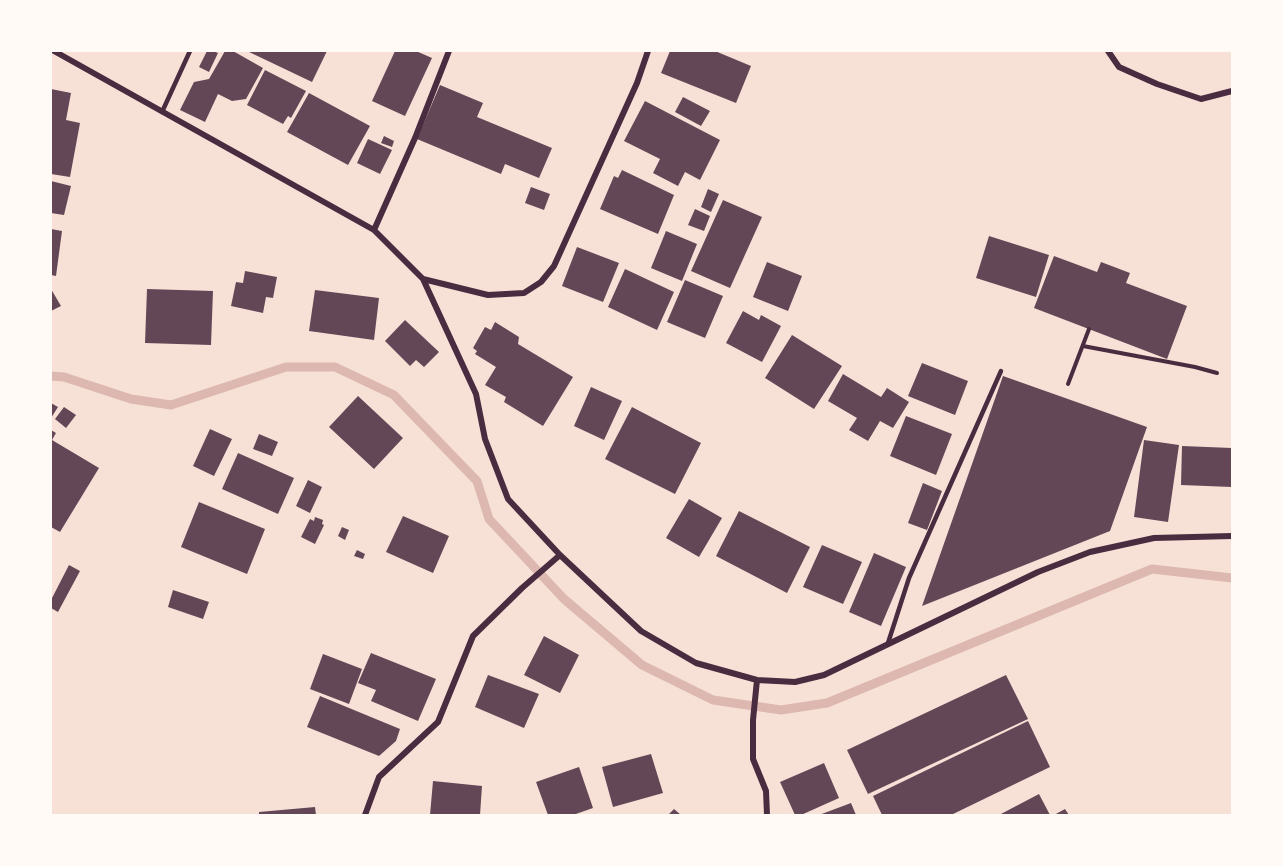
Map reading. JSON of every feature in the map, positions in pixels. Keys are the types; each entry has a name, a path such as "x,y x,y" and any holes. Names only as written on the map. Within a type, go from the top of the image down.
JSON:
{"street":[{"path":"56,51 374,230 423,279 476,394 485,439 508,499 560,555 641,631 696,663 757,680 795,682 824,675 1038,572 1090,552 1154,538 1232,536"},
{"path":"374,230 415,138 449,51"},
{"path":"423,279 488,295 524,293 541,282 554,266 637,83 648,51"},
{"path":"1108,51 1119,67 1157,84 1201,99 1232,91"},
{"path":"365,815 380,777 438,722 473,636 560,555"},
{"path":"757,680 753,720 753,759 765,791 767,815"}],"lane":[{"path":"162,112 190,51"},
{"path":"888,643 909,578 1001,371"}],"path":[{"path":"1068,384 1089,329"},
{"path":"1083,346 1217,373"}],"building":[{"path":"207,51 218,53 209,72 199,67"},
{"path":"225,51 233,51 263,68 246,99 232,101 218,94 205,122 180,110 194,82 209,79"},
{"path":"247,51 327,51 312,82"},
{"path":"395,51 416,51 432,58 405,116 372,101"},
{"path":"670,51 715,51 751,66 736,103 661,73"},
{"path":"265,70 306,91 291,118 288,116 283,124 247,105"},
{"path":"440,85 483,103 477,117 552,148 539,178 505,164 501,174 417,139"},
{"path":"51,89 71,93 66,120 80,123 70,177 51,174"},
{"path":"309,93 370,126 348,165 287,132"},
{"path":"683,97 710,111 701,126 675,112"},
{"path":"645,101 720,140 700,180 685,172 678,186 653,173 660,159 624,141"},
{"path":"384,136 394,141 392,147 381,143"},
{"path":"368,139 392,150 380,174 357,163"},
{"path":"622,170 674,195 658,234 600,209 614,176 618,178"},
{"path":"51,181 71,186 64,215 51,213"},
{"path":"531,187 550,194 544,210 525,203"},
{"path":"708,189 719,194 711,212 701,207"},
{"path":"723,200 762,217 730,288 691,271"},
{"path":"695,209 710,216 704,231 688,225"},
{"path":"51,229 62,231 56,276 51,275"},
{"path":"666,231 697,244 682,281 651,268"},
{"path":"989,236 1049,255 1036,297 976,278"},
{"path":"577,247 619,263 603,302 562,286"},
{"path":"1054,256 1097,272 1101,262 1130,273 1126,283 1187,306 1167,359 1034,308"},
{"path":"767,262 802,276 788,311 753,297"},
{"path":"625,269 674,292 657,330 608,307"},
{"path":"245,271 277,277 273,298 266,297 263,313 231,306 236,282 243,283"},
{"path":"685,280 723,296 705,338 667,322"},
{"path":"51,289 61,306 51,311"},
{"path":"147,289 213,291 211,345 145,343"},
{"path":"315,290 379,298 374,340 309,331"},
{"path":"743,311 759,320 761,315 781,326 762,362 726,343"},
{"path":"405,320 439,352 424,367 416,360 410,366 385,341"},
{"path":"495,322 519,337 518,344 573,377 543,426 504,402 506,397 485,385 496,367 475,354 477,351 473,348 485,327 491,330"},
{"path":"792,335 842,366 814,409 765,378"},
{"path":"922,363 968,381 955,415 908,396"},
{"path":"843,374 881,397 887,388 909,402 893,428 880,421 868,441 849,430 857,418 828,401"},
{"path":"1003,376 1147,427 1110,531 922,606"},
{"path":"591,387 622,401 604,440 574,426"},
{"path":"358,396 403,438 374,469 329,427"},
{"path":"51,403 58,407 51,418"},
{"path":"64,407 76,415 66,428 55,419"},
{"path":"632,407 701,443 675,494 605,459"},
{"path":"906,416 952,434 936,475 890,456"},
{"path":"210,429 232,439 214,476 193,466"},
{"path":"51,430 56,433 52,440 99,468 60,532 51,527"},
{"path":"259,434 278,442 272,456 253,449"},
{"path":"1144,440 1179,445 1168,522 1134,517"},
{"path":"1182,446 1232,448 1232,487 1181,485"},
{"path":"238,453 294,478 278,514 222,489"},
{"path":"308,480 322,487 310,513 296,506"},
{"path":"923,483 942,491 927,530 908,523"},
{"path":"689,499 722,518 699,557 666,538"},
{"path":"199,502 265,529 247,574 181,547"},
{"path":"739,511 810,547 787,593 716,556"},
{"path":"403,516 449,536 433,573 386,552"},
{"path":"315,517 323,520 324,525 315,544 301,537 310,519 314,521"},
{"path":"342,527 349,530 345,540 338,536"},
{"path":"822,545 862,562 843,604 803,587"},
{"path":"357,550 365,554 363,559 354,556"},
{"path":"874,553 906,567 881,626 849,612"},
{"path":"69,565 80,571 58,612 51,608 51,600"},
{"path":"173,590 209,602 203,619 168,607"},
{"path":"544,636 579,655 560,693 524,675"},
{"path":"371,653 436,679 418,721 371,701 376,690 358,683"},
{"path":"323,654 362,669 349,704 310,689"},
{"path":"488,675 539,694 524,728 475,707"},
{"path":"1006,675 1028,719 868,794 847,750"},
{"path":"320,696 400,729 396,741 379,756 307,727"},
{"path":"1028,721 1050,767 951,815 882,815 873,796"},
{"path":"651,754 663,793 613,807 602,767"},
{"path":"824,763 839,798 801,815 795,815 780,782"},
{"path":"579,767 593,808 573,815 548,815 536,782"},
{"path":"433,781 482,786 480,815 430,815"},
{"path":"1039,794 1050,815 999,815"},
{"path":"851,803 856,815 819,815"},
{"path":"315,807 316,815 259,815 259,812"},
{"path":"674,809 681,815 668,815"},
{"path":"1065,809 1069,815 1054,815"}],"waterway":[{"path":"51,376 64,377 131,399 171,405 286,367 335,367 394,395 477,481 489,519 564,599 642,665 713,700 781,710 827,703 1152,569 1232,578"}]}
